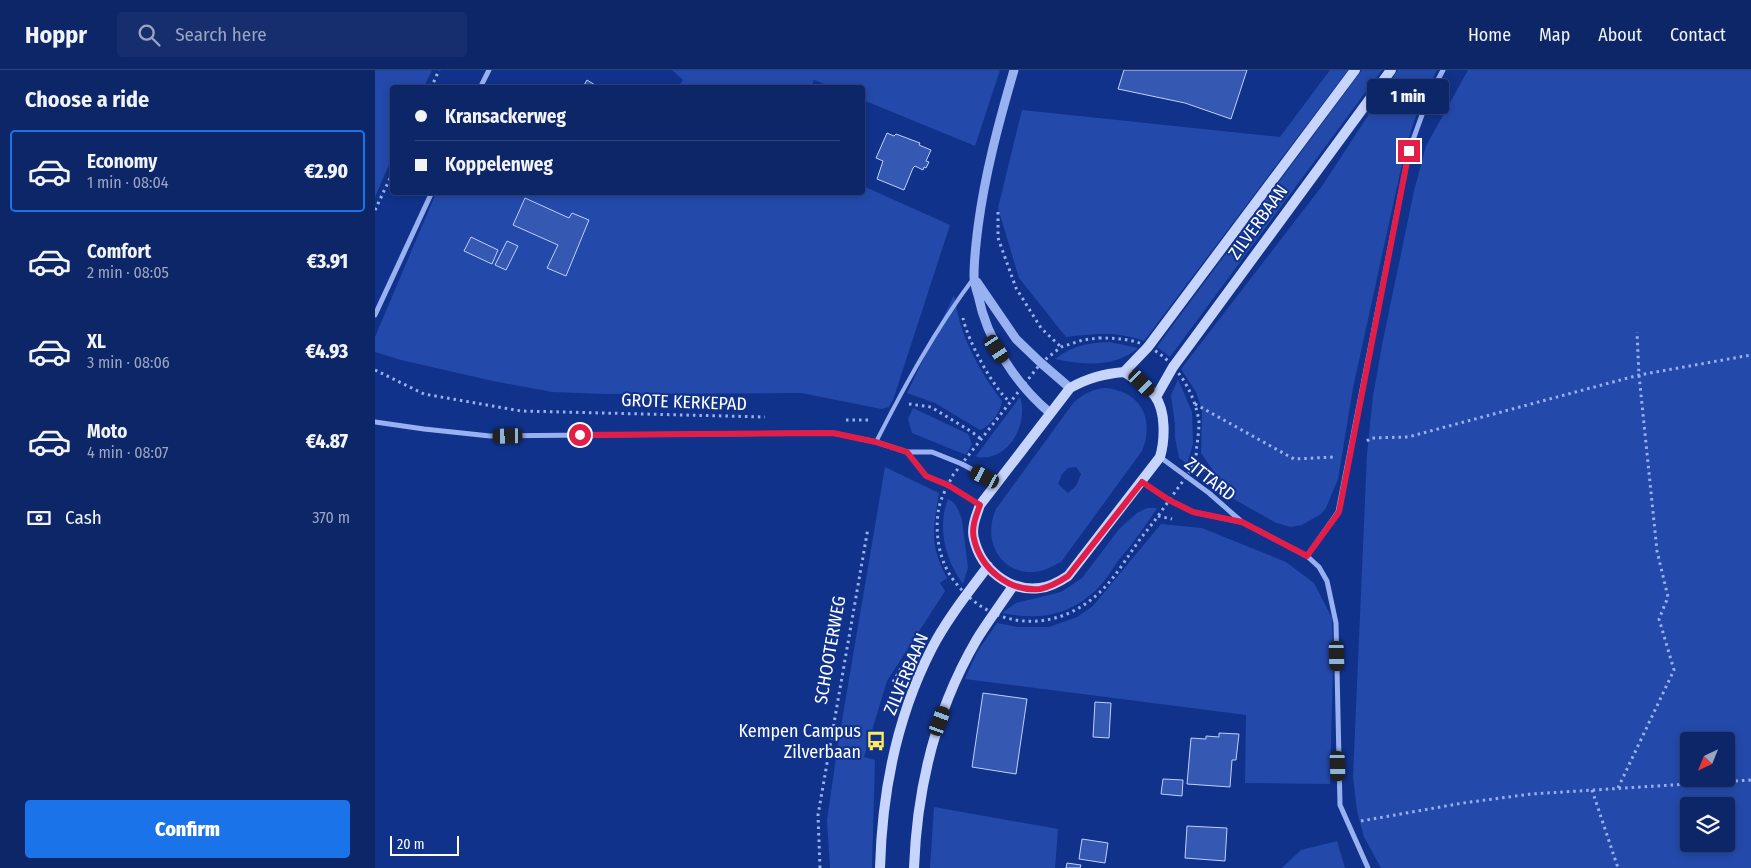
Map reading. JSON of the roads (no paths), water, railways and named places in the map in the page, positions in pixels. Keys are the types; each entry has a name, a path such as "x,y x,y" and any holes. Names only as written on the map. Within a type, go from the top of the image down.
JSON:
{"main road":[{"name":"ZILVERBAAN","path":"1124,372 1148,347 1355,70"},
{"name":"ZILVERBAAN","path":"1156,397 1173,367 1391,70"},
{"path":"1124,372 1142,383 1156,397 1162,416 1164,433 1160,458 1068,576 1054,584 1041,588 1027,589 1013,586 999,578 988,566 973,538 974,522 980,505 1070,388 1090,378 1124,372"},
{"name":"ZILVERBAAN","path":"880,868 881,830 887,787 895,748 908,706 932,647 988,566"},
{"path":"914,868 915,832 920,795 927,760 940,721 954,684 977,638 1013,586"}],"street":[{"path":"482,85 489,70"},
{"path":"1014,70 990,157 980,214 974,277 982,315 997,349 1022,385 1037,402 1051,413"},
{"path":"1307,556 1339,512 1409,151 1427,101 1443,70"},
{"path":"375,316 431,195"},
{"path":"974,277 1016,338 1070,388"},
{"path":"375,422 490,436 833,433 876,442 907,452 933,452 962,464 997,483"},
{"path":"907,452 926,476 948,485 980,505"},
{"name":"ZITTARD","path":"1160,458 1209,493 1242,522 1307,556 1319,567 1327,581 1336,623 1340,805 1368,868"},
{"name":"ZITTARD","path":"1142,482 1169,500 1193,512 1242,522"}],"lane":[{"path":"876,442 929,342 974,277"}],"place":[{"name":"Kempen Campus Zilverbaan","path":"876,741"}]}
